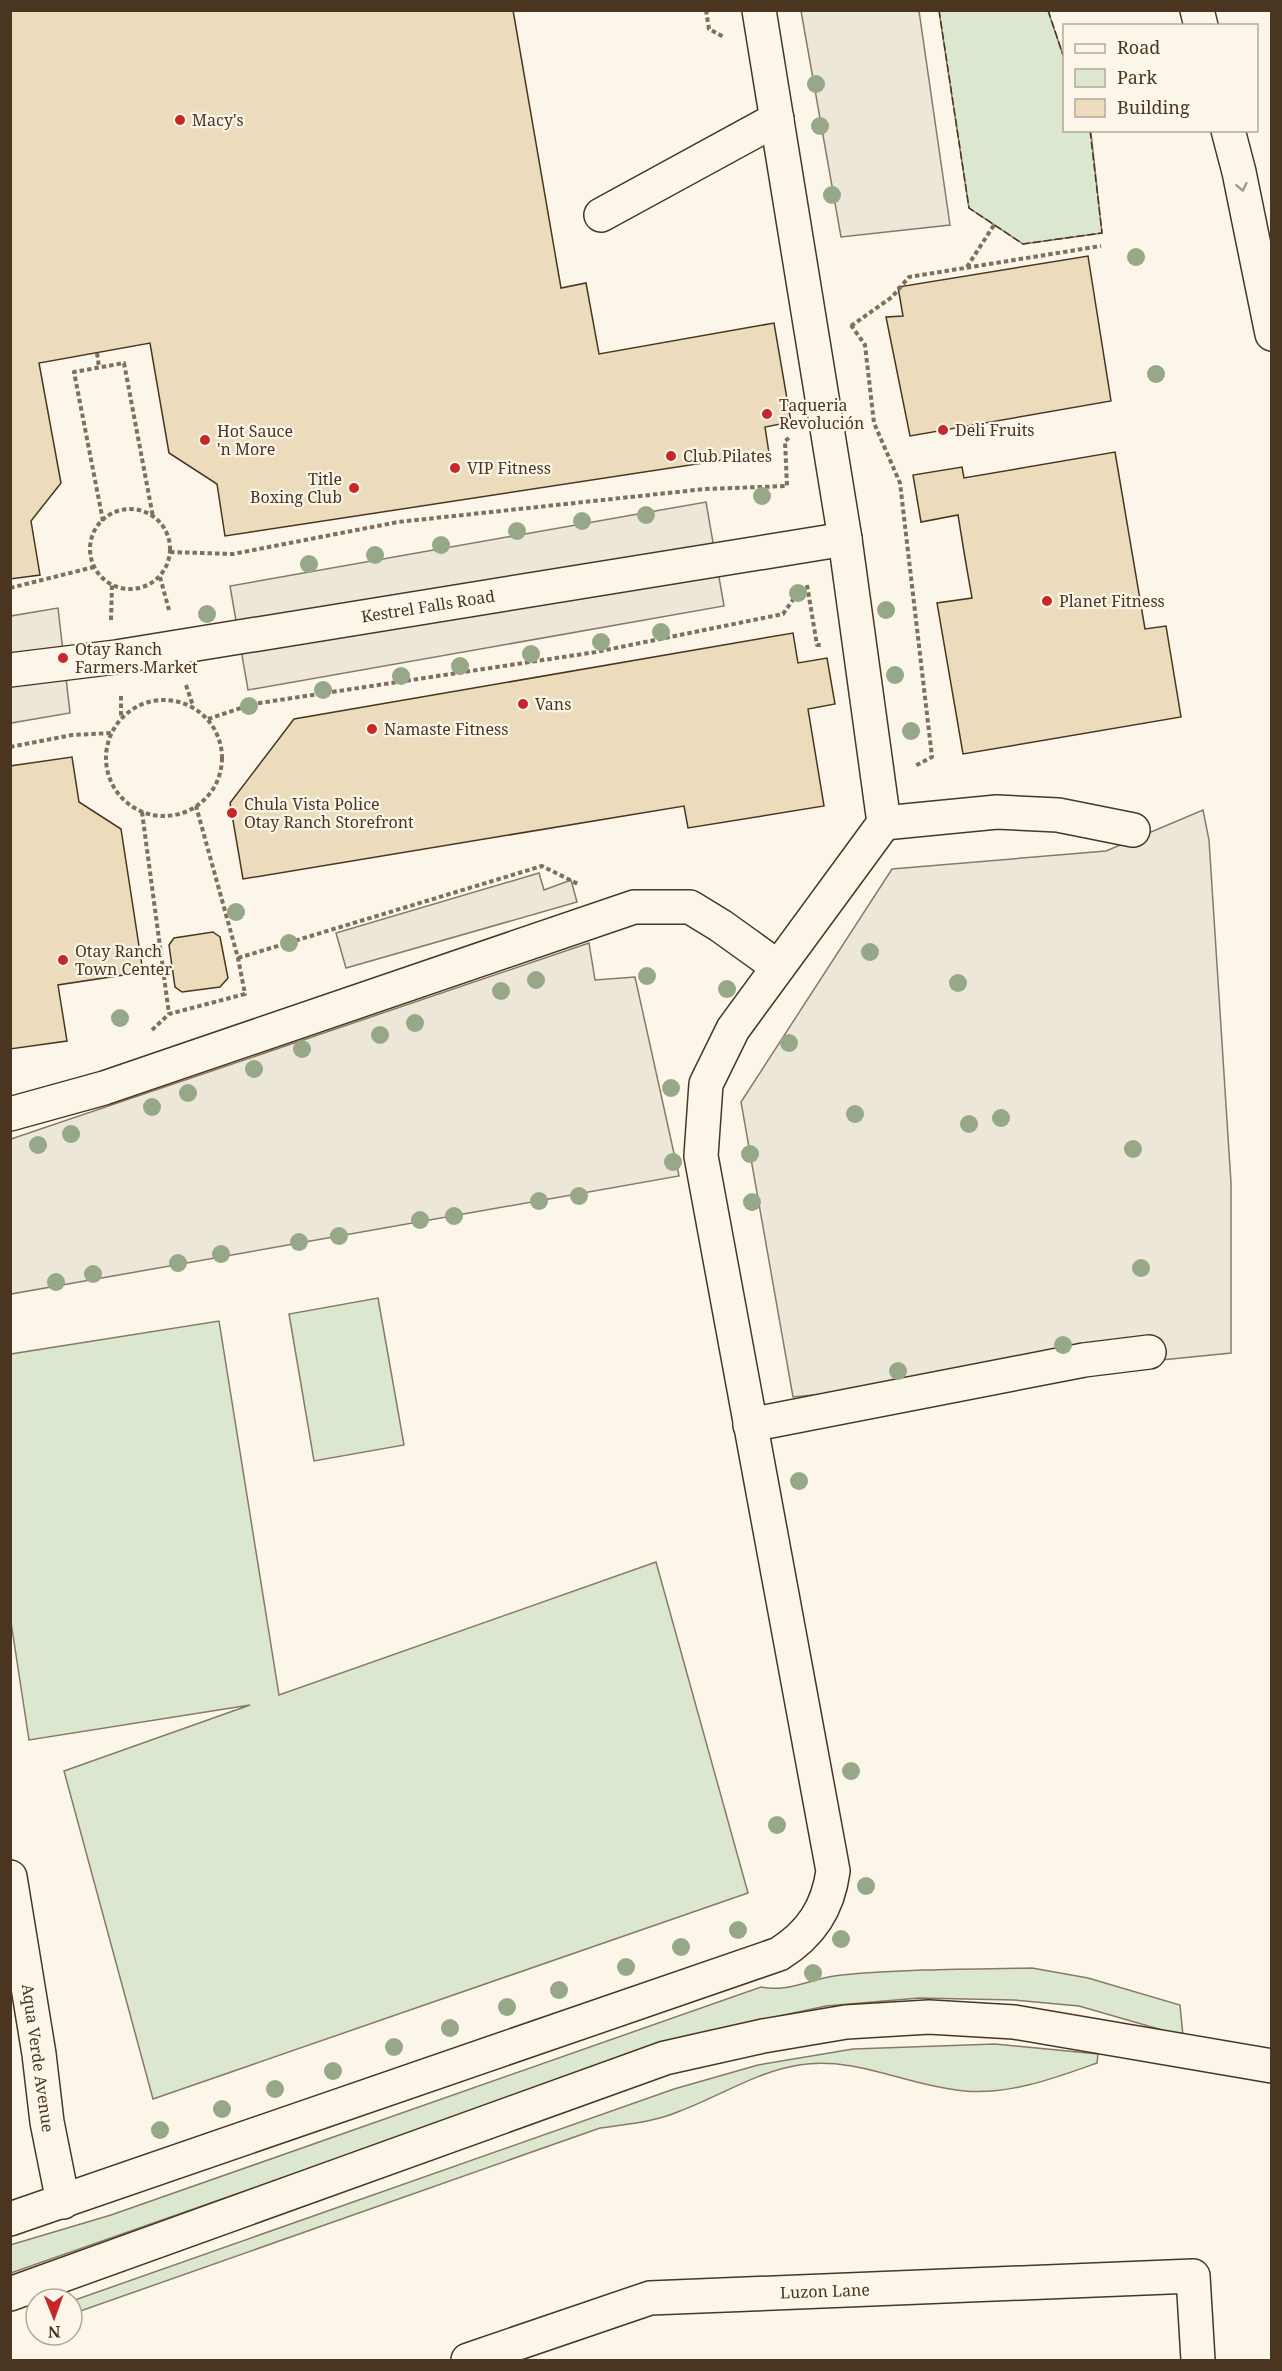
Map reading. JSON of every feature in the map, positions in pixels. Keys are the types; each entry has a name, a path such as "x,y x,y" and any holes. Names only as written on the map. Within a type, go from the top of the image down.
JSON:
{"main road":[{"path":"10,2219 779,1954 806,1934 825,1906 831,1889 833,1871 701,1156 706,1084 733,1029 884,823 845,539 759,10"},
{"path":"601,215 777,119"},
{"path":"1229,132 1239,172 1272,334"},
{"name":"Kestrel Falls Road","path":"10,670 116,657 845,539"},
{"path":"884,823 998,812 1058,815 1134,830"},
{"path":"10,1114 104,1088 634,907 690,908 722,926 778,967"},
{"path":"750,1425 1084,1360 1149,1352"},
{"name":"Aqua Verde Avenue","path":"10,1877 39,2054 47,2122 63,2202"},
{"path":"10,2294 665,2058 763,2036 846,2022 929,2017 1014,2022 1272,2066"},
{"name":"Luzon Lane","path":"468,2361 650,2298 1193,2276 1198,2361"}],"path":[{"path":"706,10 709,29 732,41"},
{"path":"967,267 994,225"},
{"path":"851,326 892,297 909,277 1101,246"},
{"path":"847,316 851,326 865,345 874,423 900,483 932,757 909,769"},
{"path":"97,353 99,367"},
{"path":"103,521 74,372 123,363 153,517"},
{"path":"170,552 233,554 398,522 705,489 787,486"},
{"path":"127,510 141,511 153,517 163,526 169,538 170,552 167,565 160,577 137,589 124,589 101,578 90,555 95,530 103,521 114,513 127,510"},
{"path":"10,588 94,567"},
{"path":"208,719 253,704 596,652 783,614 806,581 817,645 824,645"},
{"path":"154,700 174,700 193,707 208,719 218,736 223,755 219,775 210,793 196,806 179,814 160,815 142,812 126,801 114,787 107,770 106,751 111,733 122,717 136,706 154,700"},
{"path":"10,747 72,735 111,733"},
{"path":"196,806 238,958 245,994"},
{"path":"142,812 169,1014"},
{"path":"238,958 542,866 582,886"}],"green space":[{"path":"939,11 1048,11 1063,55 1063,132 1091,133 1102,233 1023,244 969,208"},
{"path":"378,1298 404,1445 314,1461 289,1314"},
{"path":"219,1321 279,1695 656,1562 748,1893 153,2099 64,1771 250,1705 29,1740 11,1622 11,1354"},
{"path":"1032,1968 1088,1978 1180,2005 1183,2036 1079,2006 1014,2000 919,1998 826,2006 686,2036 11,2273 10,2245 111,2215 761,1987 782,1988 832,1976 866,1973"},
{"path":"995,2044 1098,2054 1097,2063 1065,2074 1015,2088 981,2092 922,2084 862,2068 841,2065 820,2063 783,2068 670,2115 600,2128 84,2310 84,2297 674,2089 758,2065 853,2049"}],"shaded area":[{"path":"801,11 919,11 950,225 841,237"},
{"path":"706,502 724,606 248,690 230,586"},
{"path":"58,608 70,713 11,723 11,616"},
{"path":"1203,810 1209,840 1231,1183 1231,1353 793,1397 741,1102 892,869 1106,851"},
{"path":"539,873 544,890 571,880 577,902 346,968 336,933"},
{"path":"589,943 595,980 635,977 679,1176 11,1294 11,1139"}],"building":[{"path":"10,10 513,10 561,288 586,283 599,354 774,323 791,422 765,427 769,453 225,536 217,484 169,453 150,343 39,363 61,483 31,521 40,575 10,579"},
{"path":"1088,256 1111,401 910,436 886,317 903,316 898,287"},
{"name":"Planet Fitness","path":"1115,452 1145,629 1166,626 1181,717 963,754 937,603 972,598 958,515 921,522 913,475 962,467 964,478"},
{"path":"793,633 798,663 827,658 835,704 808,709 824,806 688,828 684,806 243,879 230,803 294,719"},
{"path":"72,757 79,802 121,829 143,972 58,985 67,1041 10,1049 10,766"},
{"path":"213,932 220,937 228,978 220,987 182,992 175,987 169,945 174,938"}],"fence":[{"path":"939,10 969,208 1023,244 1102,233 1090,132"},
{"path":"1048,10 1063,55"}],"place":[{"name":"Macy's","path":"180,120"},
{"name":"Taqueria Revolución","path":"767,414"},
{"name":"Deli Fruits","path":"943,430"},
{"name":"Hot Sauce 'n More","path":"205,440"},
{"name":"Club Pilates","path":"671,456"},
{"name":"VIP Fitness","path":"455,468"},
{"name":"Title Boxing Club","path":"354,488"},
{"name":"Planet Fitness","path":"1047,601"},
{"name":"Otay Ranch Farmers Market","path":"63,658"},
{"name":"Vans","path":"523,704"},
{"name":"Namaste Fitness","path":"372,729"},
{"name":"Chula Vista Police Otay Ranch Storefront","path":"232,813"},
{"name":"Otay Ranch Town Center","path":"63,960"}]}
